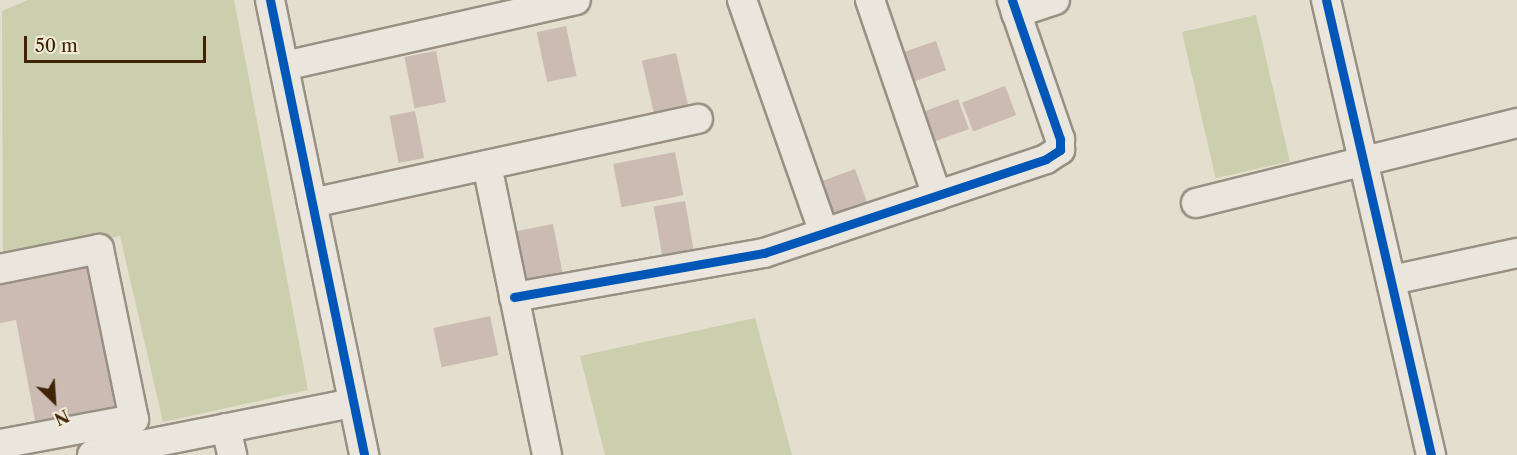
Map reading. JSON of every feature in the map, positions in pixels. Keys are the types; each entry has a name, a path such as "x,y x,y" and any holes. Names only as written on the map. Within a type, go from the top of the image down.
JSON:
{"street":[{"path":"270,0 364,455"},
{"path":"284,66 576,0"},
{"path":"742,0 824,233"},
{"path":"870,0 937,196"},
{"path":"514,297 764,253 1046,159 1060,150 1014,7 1055,0"},
{"path":"1326,0 1431,455"},
{"path":"312,203 698,119"},
{"path":"1196,203 1517,123"},
{"path":"487,165 547,455"},
{"path":"0,269 99,249 134,419 0,444"},
{"path":"1392,280 1517,253"},
{"path":"92,455 229,442 353,403"}],"green space":[{"path":"28,0 234,0 308,390 163,422 120,236 3,261 2,11"},
{"path":"1256,15 1290,161 1216,178 1182,32"},
{"path":"755,318 792,455 605,455 580,356"}],"building":[{"path":"566,26 577,76 547,82 537,32"},
{"path":"936,41 946,70 907,84 897,54"},
{"path":"436,51 446,102 415,108 405,57"},
{"path":"676,53 688,107 654,114 642,61"},
{"path":"1005,86 1016,115 973,131 962,102"},
{"path":"958,99 969,129 929,144 918,114"},
{"path":"415,111 424,158 399,163 389,116"},
{"path":"675,152 683,195 622,207 613,164"},
{"path":"855,169 868,205 826,220 813,184"},
{"path":"685,201 694,250 662,256 653,207"},
{"path":"553,224 563,275 520,283 510,232"},
{"path":"89,262 118,415 37,431 16,320 0,323 0,279"},
{"path":"490,316 498,355 442,367 433,328"}],"cycle path":[{"path":"270,0 364,455"},
{"path":"514,297 764,253 1046,159 1060,150 1060,139 1012,0"},
{"path":"1326,0 1431,455"}]}
